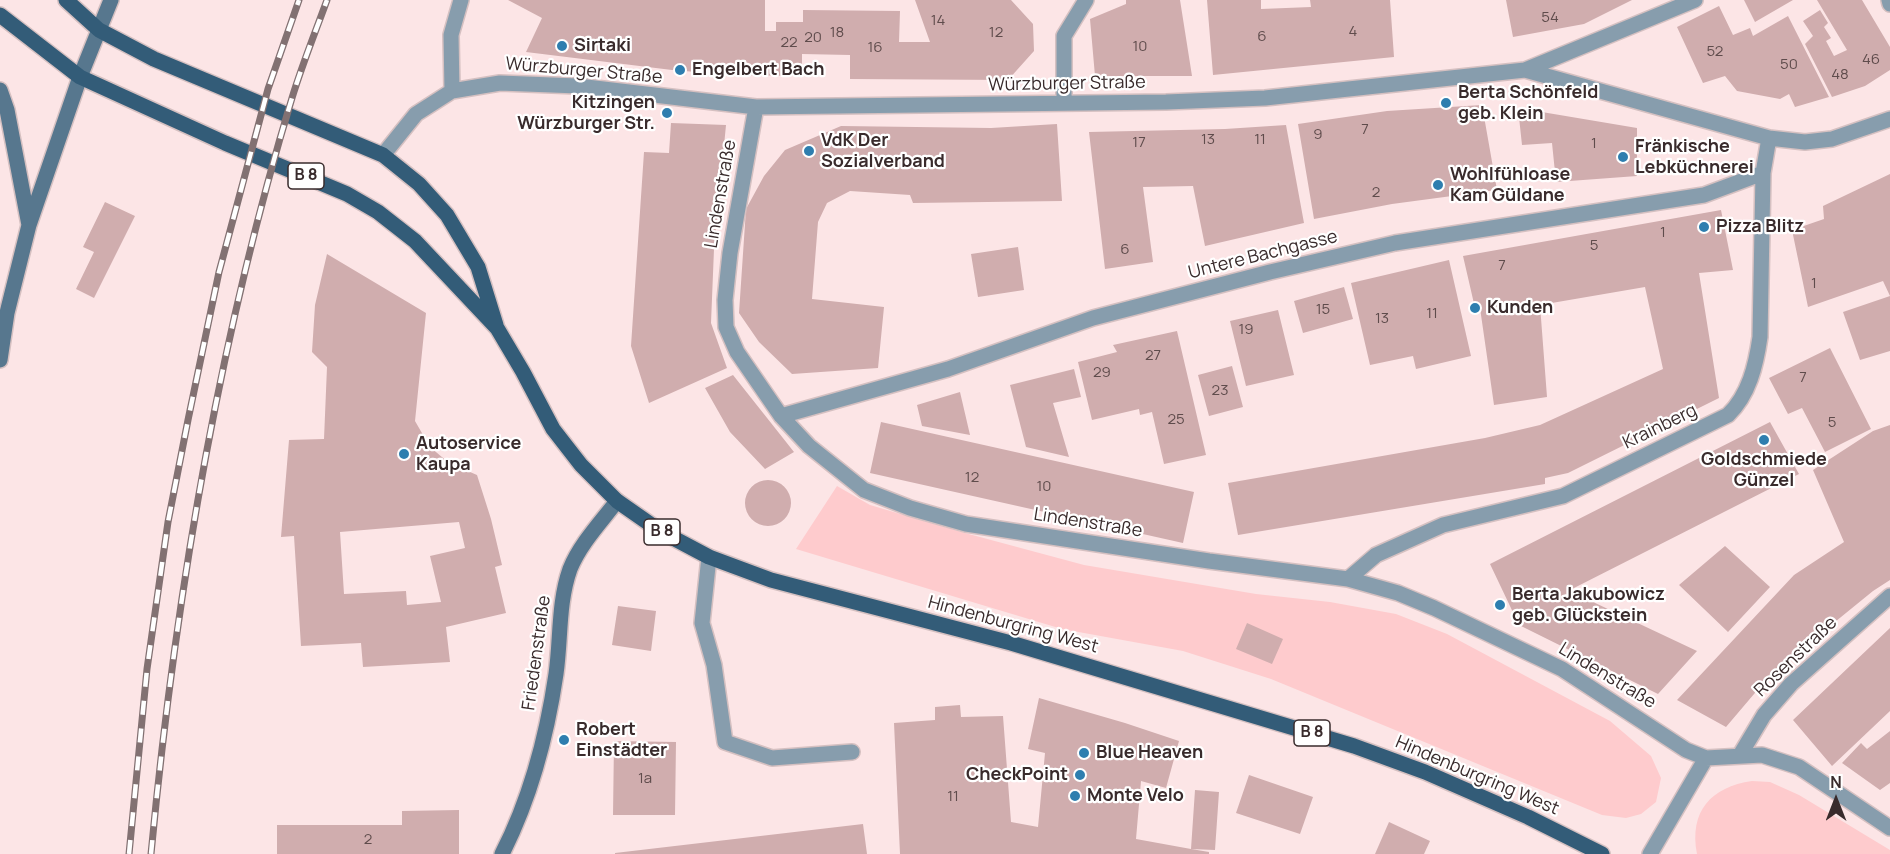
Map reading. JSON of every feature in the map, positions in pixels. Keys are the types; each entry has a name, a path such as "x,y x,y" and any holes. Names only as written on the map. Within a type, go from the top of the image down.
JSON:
{"main road":[{"name":"B 8","path":"66,0 99,30 154,59 383,155 418,184 447,215 478,267 497,328"},
{"path":"0,360 8,313 29,225 80,77 111,0"},
{"name":"B 8","path":"0,15 80,77 225,143 347,194 378,212 416,241 497,328"},
{"path":"0,90 7,110 29,225"},
{"name":"Hindenburgring West","path":"497,328 553,429 581,465 617,501 660,531 709,557 771,580 1011,643 1354,746 1425,772 1528,817 1602,854"},
{"name":"Friedenstraße","path":"502,854 517,824 534,772 548,717 556,673 561,607 571,568 585,543 617,501"}],"street":[{"path":"452,91 451,35 461,0"},
{"path":"1064,103 1064,36 1086,0"},
{"path":"1525,69 1695,0"},
{"name":"Würzburger Straße","path":"383,155 416,114 452,91 501,83 578,86 756,107 1166,102 1265,98 1525,69 1769,138 1805,142 1832,139 1890,119"},
{"name":"Lindenstraße","path":"756,107 730,253 725,300 726,327 737,352 782,416 808,446 864,490 910,508 966,524 1209,561 1348,579 1398,593 1562,669 1686,750 1706,758"},
{"name":"Krainberg","path":"1348,579 1376,555 1443,525 1563,496 1728,415 1736,407 1748,384 1761,337 1763,173 1769,138"},
{"name":"Untere Bachgasse","path":"782,416 948,369 1093,318 1270,272 1395,243 1704,195 1763,173"},
{"path":"709,557 702,623 714,665 725,742 772,758 852,752"},
{"name":"Rosenstraße","path":"1740,755 1764,715 1791,684 1890,596"},
{"path":"1650,854 1706,758 1762,755 1799,767 1890,828"}],"shaded area":[{"path":"837,486 870,505 1084,565 1256,594 1330,602 1396,614 1447,634 1610,721 1651,756 1661,778 1656,802 1641,814 1626,818 1602,815 1271,679 1183,651 1062,629 796,549"},
{"path":"1752,781 1770,782 1799,795 1890,850 1890,854 1697,854 1696,825 1706,804 1714,795 1725,789"}],"building":[{"path":"508,0 765,0 765,31 776,31 776,22 803,22 803,10 900,11 899,42 930,42 915,0 1011,0 1033,24 1034,51 1008,80 850,79 850,55 802,54 802,76 733,75 672,70 526,52 542,18"},
{"path":"1126,0 1180,0 1192,76 1095,76 1090,19 1126,4"},
{"path":"1207,0 1261,0 1261,9 1311,7 1310,0 1390,0 1394,57 1213,75"},
{"path":"1506,0 1632,0 1584,24 1513,37"},
{"path":"1744,0 1793,0 1755,22"},
{"path":"1817,0 1862,0 1890,47 1890,70 1865,86 1832,97 1805,44 1813,36 1803,21 1820,10 1828,23 1824,27 1831,38 1826,41 1834,56 1847,50"},
{"path":"1719,6 1733,35 1750,28 1753,36 1788,16 1829,97 1795,107 1789,94 1780,99 1737,91 1725,76 1703,83 1677,27"},
{"path":"1482,105 1497,190 1392,204 1314,219 1298,124 1387,111"},
{"path":"1518,108 1637,128 1637,176 1556,182 1552,143 1522,145"},
{"path":"671,123 726,125 714,249 711,323 727,368 649,403 631,346 644,152 669,153"},
{"path":"1057,124 1062,201 913,203 910,195 850,191 827,203 818,222 812,299 884,307 878,368 792,374 759,342 739,313 746,209 764,176 785,150 841,126 991,128"},
{"path":"1286,125 1304,223 1205,246 1193,186 1143,187 1153,262 1105,269 1089,132 1225,129"},
{"path":"1890,174 1890,296 1883,281 1808,307 1792,230 1824,219 1823,206"},
{"path":"105,202 135,216 94,298 76,289 94,252 83,247"},
{"path":"1721,210 1733,270 1699,273 1719,398 1568,473 1545,478 1545,484 1238,535 1228,483 1485,438 1540,425 1663,369 1645,287 1540,305 1547,397 1494,405 1480,308 1475,308 1463,256"},
{"path":"1018,247 1024,290 978,297 971,254"},
{"path":"327,254 426,313 415,421 430,447 449,463 477,475 502,565 495,567 506,613 446,627 450,662 363,667 361,643 301,646 294,536 281,537 289,440 324,439 327,367 312,352 315,305","holes":["459,522 465,548 430,556 441,602 407,605 406,591 344,594 340,532"]},
{"path":"1449,260 1471,356 1416,369 1413,356 1370,365 1351,283"},
{"path":"1344,287 1353,319 1303,333 1294,301"},
{"path":"1890,296 1890,351 1860,360 1843,312"},
{"path":"1278,310 1294,375 1246,386 1230,321"},
{"path":"1177,331 1206,455 1164,464 1152,412 1140,415 1139,409 1092,420 1078,362 1117,352 1113,345"},
{"path":"1830,348 1871,429 1825,452 1802,408 1788,414 1769,378"},
{"path":"1232,366 1243,407 1209,416 1198,375"},
{"path":"1074,369 1081,397 1053,403 1069,457 1026,447 1010,385"},
{"path":"733,375 794,452 765,469 730,432 705,388"},
{"path":"960,392 970,435 922,426 917,405"},
{"path":"881,422 1194,492 1183,543 870,473"},
{"path":"1770,422 1799,474 1572,589 1574,593 1697,651 1658,694 1519,625 1490,564"},
{"path":"1890,425 1890,580 1873,591 1771,674 1726,727 1677,700 1794,575 1844,542 1813,470 1873,431"},
{"path":"768,480 784,487 791,503 784,519 768,526 752,519 745,503 752,487"},
{"path":"1725,546 1770,587 1728,632 1679,585"},
{"path":"618,606 656,611 651,651 612,645"},
{"path":"1247,623 1283,639 1272,664 1236,649"},
{"path":"1890,628 1890,711 1832,766 1793,720"},
{"path":"1039,698 1179,741 1166,788 1141,781 1136,839 1209,852 1209,854 900,854 894,723 935,720 935,707 960,705 961,717 1003,716 1011,822 1038,827 1045,753 1028,749"},
{"path":"1890,731 1890,783 1880,790 1842,763 1861,743 1867,749"},
{"path":"614,741 676,742 675,815 613,815"},
{"path":"1249,775 1313,797 1300,834 1236,813"},
{"path":"1195,790 1219,792 1215,850 1191,849"},
{"path":"459,810 459,854 277,854 277,825 402,825 402,811"},
{"path":"1389,822 1430,841 1424,854 1375,854"},
{"path":"863,824 867,854 615,854 615,853"}],"railway":[{"path":"129,854 147,669 168,522 188,420 219,272 268,89 299,0"},
{"path":"151,854 173,663 187,568 221,378 266,190 296,86 327,0"}],"place":[{"name":"Sirtaki","path":"562,46"},
{"name":"Engelbert Bach","path":"680,70"},
{"name":"Berta Schönfeld geb. Klein","path":"1446,103"},
{"name":"Kitzingen Würzburger Str.","path":"667,113"},
{"name":"VdK Der Sozialverband","path":"809,151"},
{"name":"Fränkische Lebküchnerei","path":"1623,157"},
{"name":"Wohlfühloase Kam Güldane","path":"1438,185"},
{"name":"Pizza Blitz","path":"1704,227"},
{"name":"Kunden","path":"1475,308"},
{"name":"Goldschmiede Günzel","path":"1764,440"},
{"name":"Autoservice Kaupa","path":"404,454"},
{"name":"Berta Jakubowicz geb. Glückstein","path":"1500,605"},
{"name":"Robert Einstädter","path":"564,740"},
{"name":"Blue Heaven","path":"1084,753"},
{"name":"CheckPoint","path":"1080,775"},
{"name":"Monte Velo","path":"1075,796"}]}
